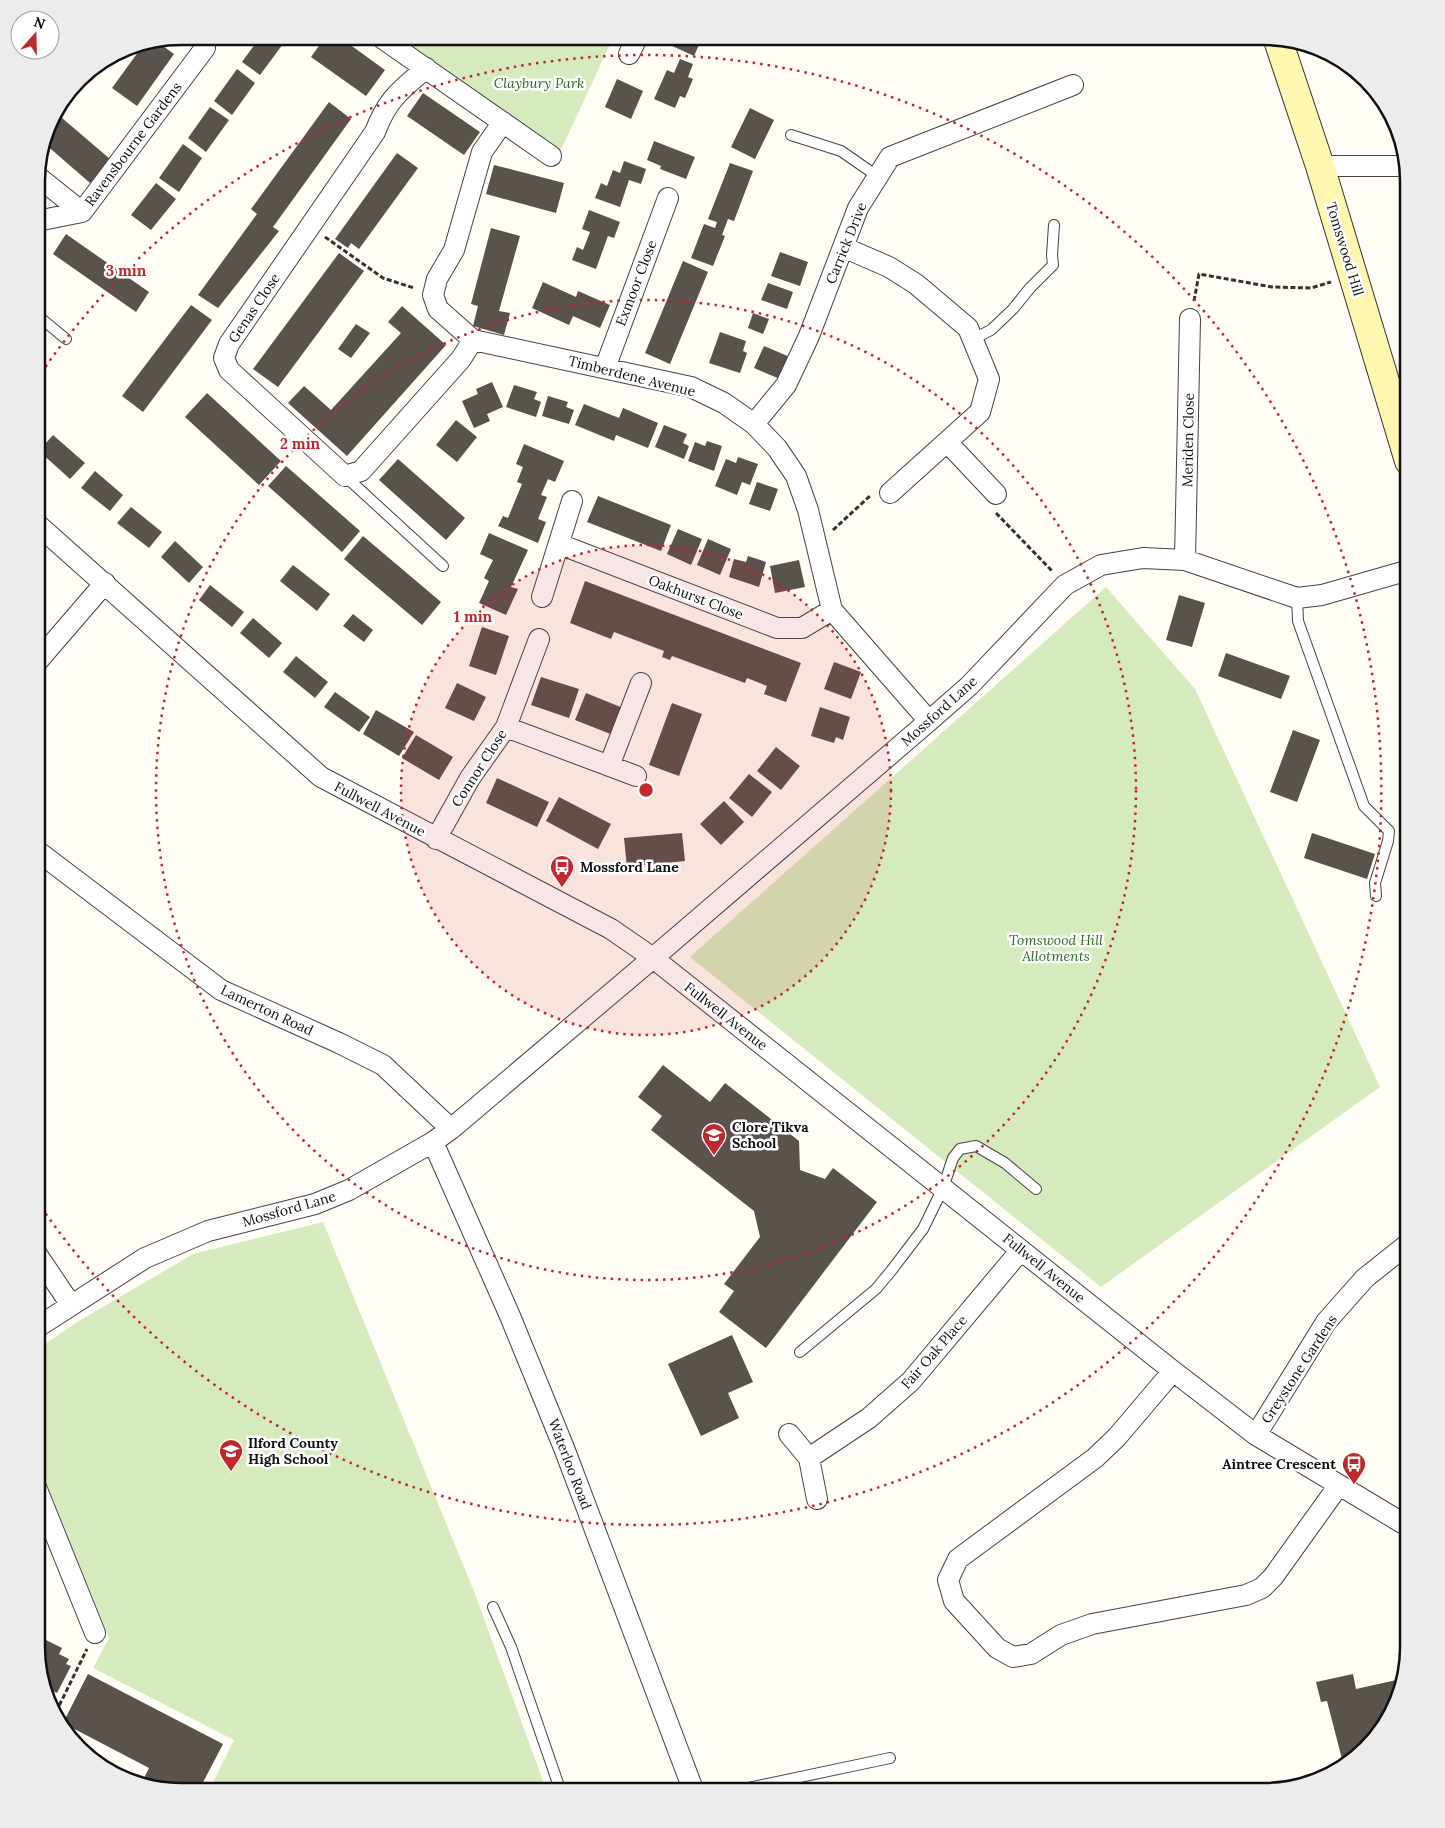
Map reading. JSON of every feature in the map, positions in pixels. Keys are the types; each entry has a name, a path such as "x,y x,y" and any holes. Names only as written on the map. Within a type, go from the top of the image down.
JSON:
{"street":[{"name":"Ravensbourne Gardens","path":"45,219 82,212 205,48 205,45"},
{"path":"392,45 551,156"},
{"name":"Tomswood Hill","path":"1280,46 1320,166 1353,274 1399,397"},
{"name":"Genas Close","path":"345,476 229,370 224,358 229,344 375,132 383,112 393,97 426,68"},
{"name":"Carrick Drive","path":"754,424 786,385 809,336 858,208 890,157 1073,85"},
{"path":"432,294 437,279 454,250 482,152 503,122"},
{"path":"1320,166 1399,166"},
{"path":"45,182 82,212"},
{"name":"Exmoor Close","path":"604,368 668,198"},
{"path":"843,247 889,267 916,284 968,328 989,379 980,412 890,494"},
{"name":"Timberdene Avenue","path":"432,294 438,309 473,340 691,387 724,403 754,424 777,448 796,476 808,510 832,610 929,721"},
{"name":"Meriden Close","path":"1185,560 1190,319"},
{"path":"345,476 361,471 461,359 473,340"},
{"path":"947,442 996,494"},
{"path":"542,597 572,502"},
{"name":"Fullwell Avenue","path":"45,532 105,583 321,777 612,929 654,958 1256,1435 1400,1522"},
{"name":"Oakhurst Close","path":"559,544 777,628 802,628 832,610"},
{"name":"Mossford Lane","path":"45,1322 145,1258 208,1232 315,1204 349,1190 433,1142 451,1129 654,958 969,686 1066,586 1102,565 1143,558 1185,560 1298,598 1322,595 1400,573"},
{"path":"45,653 105,583"},
{"name":"Connor Close","path":"436,838 470,778 506,727 539,639"},
{"path":"609,766 641,683"},
{"path":"506,727 636,776"},
{"name":"Lamerton Road","path":"45,857 221,990 339,1042 383,1065 451,1129"},
{"name":"Waterloo Road","path":"433,1142 510,1316 564,1448 691,1783"},
{"name":"Fair Oak Place","path":"809,1458 869,1418 911,1381 1021,1250"},
{"name":"Greystone Gardens","path":"1256,1435 1326,1322 1365,1278 1400,1250"},
{"path":"45,1266 72,1305"},
{"path":"1173,1371 1117,1437 1096,1458 958,1559 948,1580 954,1601 997,1648 1013,1657 1031,1654 1060,1635 1092,1624 1246,1595 1262,1588 1273,1577 1340,1485"},
{"path":"789,1434 809,1458 817,1499"},
{"path":"45,1508 95,1633"}],"lane":[{"path":"791,135 841,151 877,176"},
{"path":"973,340 991,330 1053,265 1054,225"},
{"path":"45,322 66,339"},
{"path":"345,476 443,566"},
{"path":"1298,598 1298,622 1364,806 1388,831 1388,841 1375,883 1376,896"},
{"path":"800,1352 876,1289 891,1271 923,1229 942,1188 953,1158 960,1148 976,1146 1005,1163 1036,1189"},
{"path":"493,1607 511,1647 558,1783"},
{"path":"772,1783 890,1758"}],"path":[{"path":"310,226 383,278 432,294"},
{"path":"1190,319 1199,274 1272,286 1311,288 1353,274"},
{"path":"816,545 873,494 890,494"},
{"path":"996,494 996,513 1066,586"},
{"path":"59,1706 95,1633"}],"green space":[{"name":"Claybury Park","path":"403,45 610,45 559,154"},
{"name":"Tomswood Hill Allotments","path":"1106,587 1195,689 1380,1087 1101,1287 690,957"},
{"name":"Ilford County High School","path":"323,1222 475,1594 544,1783 212,1783 234,1740 93,1668 109,1638 45,1480 45,1344 79,1321 193,1254"}],"building":[{"path":"254,45 282,45 260,75 242,62"},
{"path":"320,45 350,45 385,70 366,96 311,57"},
{"path":"670,45 699,45 694,56"},
{"path":"163,46 174,54 137,106 112,88 138,52"},
{"path":"680,59 693,64 688,77 693,79 685,98 680,96 675,108 654,99 667,70 674,73"},
{"path":"237,69 255,83 232,115 214,101"},
{"path":"617,79 643,91 631,119 605,107"},
{"path":"423,93 480,132 464,155 407,116"},
{"path":"329,102 351,119 273,227 279,231 218,308 198,295 257,214 251,209"},
{"path":"210,107 229,120 206,152 188,138"},
{"path":"750,108 774,120 755,159 731,147"},
{"path":"61,117 110,159 90,183 49,148"},
{"path":"654,141 695,157 686,179 660,169 661,166 647,160"},
{"path":"183,144 202,158 179,192 159,178"},
{"path":"397,153 418,168 359,249 351,243 348,248 335,239"},
{"path":"624,161 646,169 641,184 629,180 620,207 595,198 601,183 607,186 613,170 620,173"},
{"path":"730,163 753,171 734,221 728,219 722,235 725,236 713,266 691,258 704,224 715,228 717,222 708,219"},
{"path":"494,165 564,183 556,213 486,194"},
{"path":"156,183 176,199 151,230 131,215"},
{"path":"589,210 620,222 614,238 608,236 596,269 572,260 577,247 583,250 590,232 582,229"},
{"path":"491,228 520,236 499,311 510,313 504,335 473,326 478,306 471,304"},
{"path":"66,234 149,292 136,312 53,254"},
{"path":"780,252 808,262 800,286 771,276"},
{"path":"339,253 364,271 278,387 253,369"},
{"path":"683,261 708,272 670,364 645,353"},
{"path":"543,282 576,297 578,291 610,305 600,328 573,316 569,325 532,308"},
{"path":"768,283 793,292 787,309 761,300"},
{"path":"191,305 212,320 143,412 122,396"},
{"path":"402,306 446,345 347,456 288,403 304,386 331,410 401,333 388,322"},
{"path":"753,313 769,319 763,334 748,328"},
{"path":"356,324 370,333 351,358 338,349"},
{"path":"720,332 746,341 743,351 747,353 740,373 709,363"},
{"path":"764,346 790,357 780,379 754,368"},
{"path":"492,382 503,407 487,414 490,421 474,428 462,401 478,394 476,389"},
{"path":"514,385 537,392 534,399 541,402 536,417 506,407"},
{"path":"207,393 281,461 259,485 185,417"},
{"path":"548,396 568,402 566,407 574,410 569,424 542,416"},
{"path":"584,404 619,418 623,408 658,423 648,448 616,435 614,441 575,425"},
{"path":"456,420 477,437 457,462 436,445"},
{"path":"664,425 687,434 683,443 689,446 684,459 655,447"},
{"path":"53,435 85,463 70,479 45,456 45,444"},
{"path":"707,441 722,446 714,471 688,461 695,442 705,446"},
{"path":"524,444 564,461 555,482 548,479 541,495 547,497 538,519 546,522 538,543 498,526 503,516 508,518 522,484 517,482 523,467 516,464"},
{"path":"738,457 758,464 750,485 742,482 737,495 715,486 726,459 736,463"},
{"path":"398,459 465,518 446,540 379,480"},
{"path":"286,466 360,531 342,552 268,486"},
{"path":"95,471 123,495 110,511 81,488"},
{"path":"757,482 778,489 770,511 749,504"},
{"path":"598,496 671,525 661,551 587,522"},
{"path":"131,507 162,532 149,548 117,523"},
{"path":"678,529 702,539 691,565 667,554"},
{"path":"489,533 528,550 511,587 518,589 506,615 479,603 489,581 484,578 493,560 480,554"},
{"path":"363,536 441,602 422,625 344,559"},
{"path":"708,539 731,549 720,575 697,565"},
{"path":"175,541 203,567 189,583 161,557"},
{"path":"748,556 766,562 759,587 729,577 734,559 746,562"},
{"path":"799,560 805,587 775,593 770,566"},
{"path":"293,565 330,594 317,611 280,581"},
{"path":"585,581 801,663 786,702 764,694 767,686 747,678 745,683 672,656 670,660 662,657 664,651 614,632 611,639 570,623"},
{"path":"210,585 244,612 232,627 199,600"},
{"path":"1179,595 1205,603 1192,647 1166,640"},
{"path":"353,614 373,630 364,642 343,626"},
{"path":"253,618 282,643 269,658 240,633"},
{"path":"482,627 509,636 496,675 469,666"},
{"path":"1226,653 1290,676 1281,699 1218,676"},
{"path":"296,656 328,682 315,698 283,672"},
{"path":"834,662 861,672 851,699 824,689"},
{"path":"541,677 579,689 569,718 531,705"},
{"path":"457,683 486,697 474,721 445,708"},
{"path":"335,692 370,717 359,732 324,707"},
{"path":"586,693 623,708 613,735 575,720"},
{"path":"672,703 702,714 679,776 649,765"},
{"path":"820,707 850,717 843,740 836,737 834,743 811,736"},
{"path":"376,710 414,732 399,756 363,734"},
{"path":"1293,730 1320,740 1297,802 1270,792"},
{"path":"416,735 453,757 439,780 402,758"},
{"path":"776,747 800,766 781,790 757,771"},
{"path":"749,774 772,792 752,817 729,798"},
{"path":"497,778 549,802 537,827 486,803"},
{"path":"559,797 611,824 598,849 546,821"},
{"path":"724,801 744,822 721,845 700,824"},
{"path":"682,833 685,861 627,867 624,838"},
{"path":"1312,833 1375,854 1367,879 1304,858"},
{"path":"663,1065 710,1102 725,1083 799,1141 800,1170 825,1179 833,1168 877,1202 766,1348 719,1312 734,1291 724,1284 760,1237 754,1211 651,1130 662,1116 638,1097"},
{"path":"732,1335 753,1382 728,1393 739,1418 701,1436 668,1364"},
{"path":"45,1640 62,1648 59,1654 69,1659 66,1664 71,1666 57,1693 53,1691 46,1665"},
{"path":"88,1674 223,1744 203,1783 163,1782 144,1778 149,1768 71,1727 65,1718"},
{"path":"1353,1674 1356,1689 1396,1680 1393,1691 1377,1723 1366,1737 1342,1759 1327,1701 1321,1702 1316,1682"}],"place":[{"name":"Mossford Lane","path":"562,888"},
{"name":"Clore Tikva School","path":"714,1156"},
{"name":"Ilford County High School","path":"231,1472"},
{"name":"Aintree Crescent","path":"1354,1485"}]}
